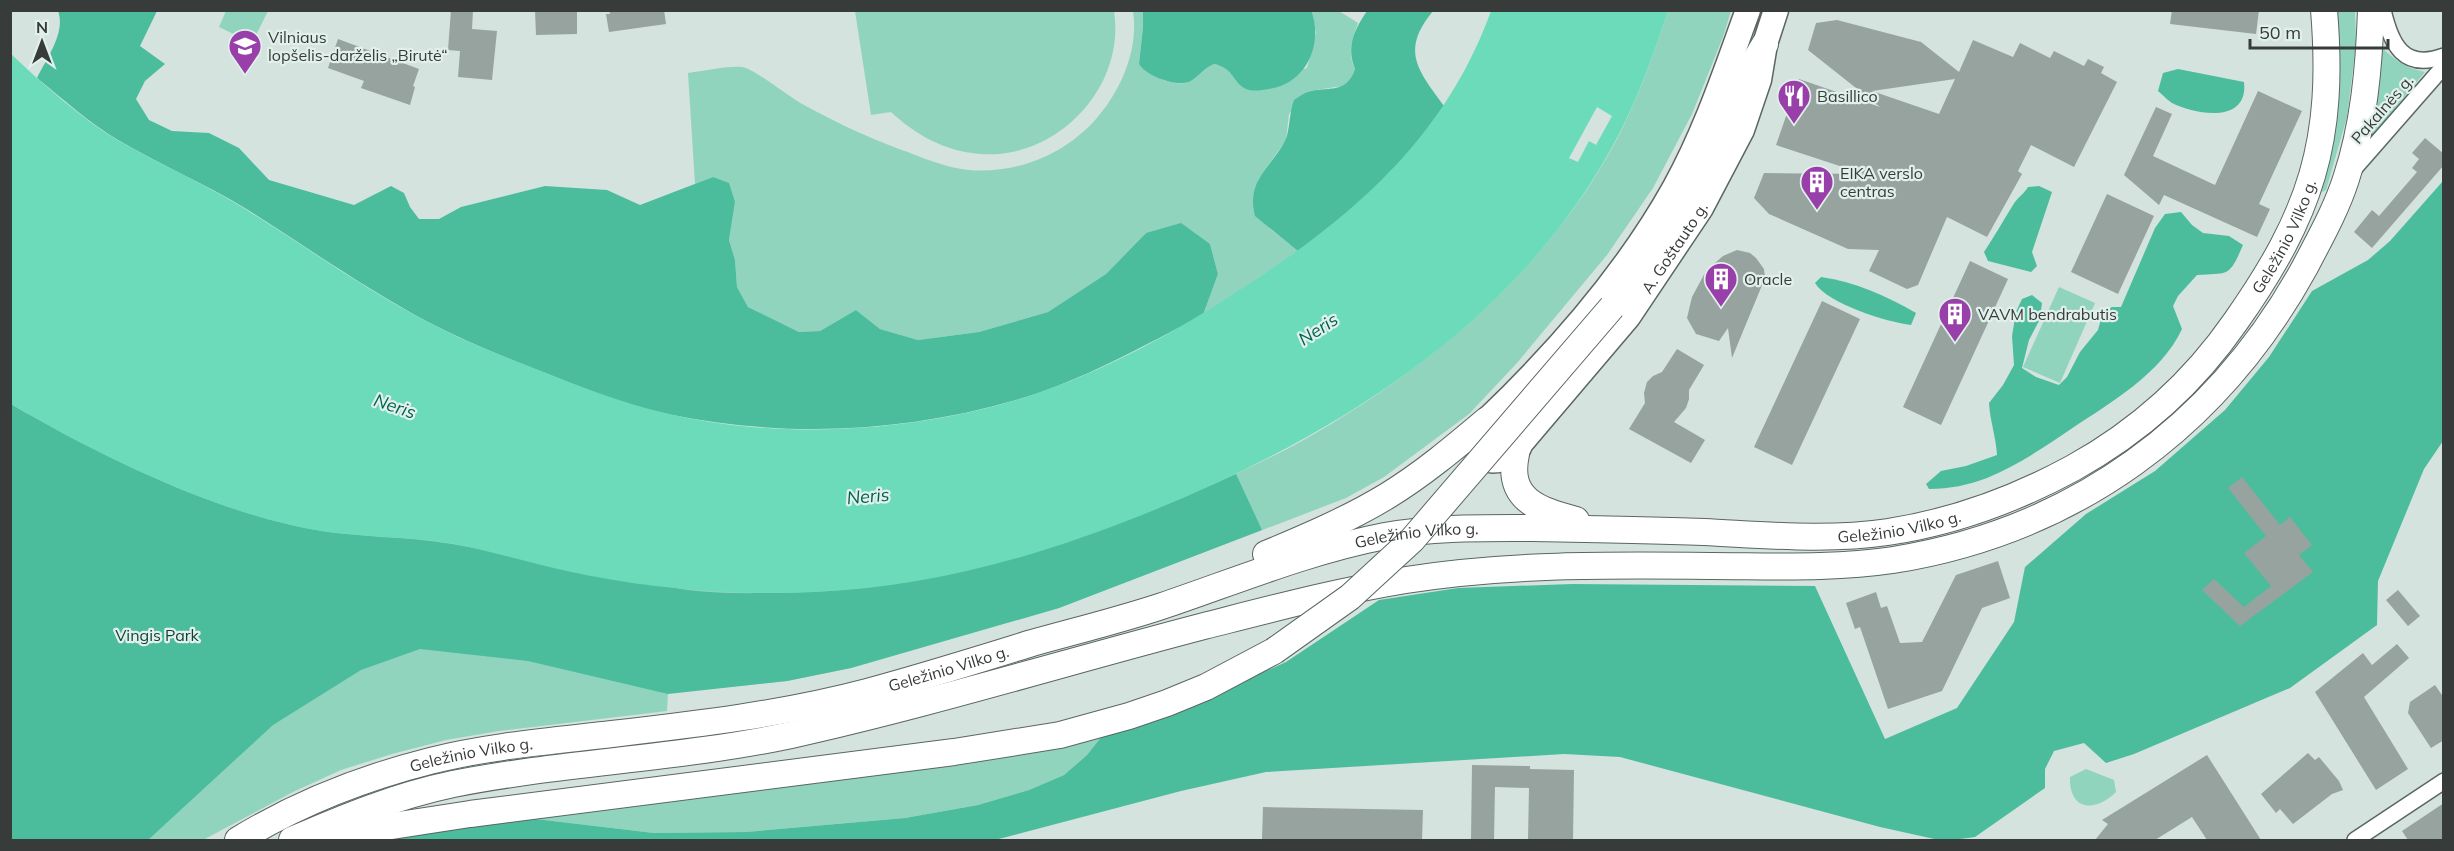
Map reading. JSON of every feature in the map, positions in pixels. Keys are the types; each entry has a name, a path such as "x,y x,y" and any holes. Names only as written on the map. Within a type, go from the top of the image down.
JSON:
{"highway":[{"name":"Geležinio Vilko g.","path":"238,840 327,794 431,760 522,744 702,724 782,711 866,692 1158,607 1262,570 1388,536 1461,528 1611,529 1836,537 1900,530 1946,520 2002,502 2044,484 2094,456 2142,422 2180,389 2230,330 2262,283 2303,208 2318,162 2325,121 2328,57 2324,10"},
{"name":"Geležinio Vilko g.","path":"292,840 359,810 452,784 699,751 781,737 867,717 1300,601 1402,581 1477,570 1557,565 1843,566 1894,560 1948,548 2003,532 2056,510 2106,483 2159,445 2192,416 2254,347 2289,296 2330,221 2347,176 2363,113 2371,10"},
{"path":"327,840 379,828 470,814 954,752 1060,735 1129,717 1167,703 1206,687 1274,651 1350,597 1412,540 1612,307 1655,252 1680,210 1712,150 1749,69 1765,44"},
{"path":"1158,607 1246,561 1304,538 1387,496 1447,454 1487,420"},
{"path":"1516,454 1517,487 1525,498 1545,512 1611,529"}],"main road":[{"name":"A. Goštauto g.","path":"1487,420 1577,327 1624,267 1675,187 1707,119 1748,10"},
{"name":"A. Goštauto g.","path":"1516,454 1521,443 1628,317 1701,208 1742,130 1759,80 1765,44 1776,10"},
{"path":"1487,420 1479,437 1481,454 1489,460 1500,461 1516,454"}],"street":[{"path":"2383,10 2388,32 2400,52 2416,60 2426,61 2444,56"},
{"name":"Pakalnės g.","path":"2347,176 2444,66"},
{"path":"2355,840 2444,781"}],"green space":[{"path":"226,10 268,11 252,43 219,27"},
{"path":"1311,10 1315,36 1309,60 1302,71 1282,86 1249,90 1238,83 1226,69 1214,64 1191,81 1171,82 1148,73 1139,64 1143,11"},
{"path":"58,11 157,11 140,46 165,64 145,81 136,99 149,120 172,131 209,133 239,148 269,180 354,205 391,186 404,193 419,219 439,219 461,207 545,186 607,190 640,205 713,177 729,183 735,202 729,240 735,260 737,287 748,307 799,332 820,331 856,310 880,329 918,340 979,332 1048,312 1106,274 1146,233 1181,223 1210,244 1218,274 1203,315 1112,362 1065,383 1016,400 973,411 886,425 799,429 711,422 667,414 635,406 587,389 497,354 442,329 382,296 248,210 107,133 37,78 58,36 60,19"},
{"path":"855,11 1114,11 1115,39 1109,66 1097,91 1080,113 1059,131 1035,145 1008,153 980,154 954,149 931,140 910,128 891,112 871,115"},
{"path":"1133,11 1143,11 1139,64 1149,72 1163,80 1185,83 1214,64 1224,66 1244,88 1307,68 1316,33 1311,11 1339,11 1358,23 1351,46 1351,57 1355,69 1351,81 1343,86 1309,91 1289,114 1286,140 1258,180 1269,228 1299,252 1203,315 1218,274 1210,244 1146,233 1106,274 1048,312 979,332 918,340 880,329 856,310 820,331 799,332 748,307 737,287 735,260 729,240 735,202 713,177 695,184 688,73 742,67 754,72 816,111 887,144 934,162 960,169 1005,169 1038,160 1069,143 1083,132 1105,108 1120,83 1131,54"},
{"path":"1367,11 1433,11 1417,38 1416,60 1420,71 1444,106 1397,165 1343,216 1299,252 1255,216 1254,193 1261,176 1285,141 1294,100 1304,93 1338,88 1352,77 1355,69 1351,46 1358,25"},
{"path":"1668,11 1731,11 1692,114 1653,188 1607,255 1517,363 1469,414 1384,477 1346,498 1059,608 851,668 787,681 668,693 667,711 499,731 446,740 392,754 341,770 293,792 203,840 11,840 11,404 27,414 1169,504 1300,442 1348,414 1439,349 1521,273 1590,185 1618,137 1652,59"},
{"path":"2335,11 2355,11 2356,44 2347,117 2326,190 2320,193 2337,113 2339,71"},
{"path":"2380,46 2401,63 2425,72 2363,147"},
{"path":"2178,69 2244,82 2243,95 2238,105 2219,113 2194,111 2182,107 2170,102 2158,91 2163,73"},
{"path":"2443,181 2443,441 2424,469 2378,581 2377,625 2290,688 2134,754 2106,763 2084,743 2054,751 2045,769 2045,788 1975,837 1939,840 1880,827 1620,757 1564,754 1266,772 1181,791 995,840 377,840 527,818 654,833 746,832 905,818 978,805 1029,790 1064,775 1087,755 1102,736 1203,699 1286,662 1379,600 1458,588 1572,584 1815,586 1885,739 1957,708 2014,622 2025,567 2086,514 2155,471 2225,410 2269,357 2312,291 2368,260 2390,241"},
{"path":"2039,186 2052,192 2032,252 2037,266 2031,272 1988,261 1984,252 2015,203 2028,187"},
{"path":"2181,212 2192,225 2203,233 2229,236 2243,245 2231,268 2222,273 2197,275 2178,296 2173,306 2182,329 2161,360 2148,374 2118,398 2020,462 1973,483 1929,489 1926,484 1941,471 1966,466 1997,455 1989,403 2003,385 2014,365 2012,336 2016,312 2022,299 2032,295 2042,303 2040,319 2029,340 2022,368 2036,377 2059,385 2067,377 2080,352 2098,330 2103,312 2112,307 2121,307 2155,228 2165,214"},
{"path":"1821,277 1858,286 1905,307 1916,313 1911,325 1874,316 1845,305 1822,291 1815,283"},
{"path":"2059,287 2095,303 2060,383 2023,367"},
{"name":"Vingis Park","path":"11,404 80,442 156,479 274,521 329,532 452,544 697,591 781,593 843,590 902,583 959,572 1070,541 1180,499 1236,474 1262,530 1059,608 851,668 787,681 668,694 528,661 420,649 361,670 273,725 148,840 11,840"},
{"path":"1102,736 1087,755 1064,775 1029,790 978,805 905,818 746,832 654,833 527,818"},
{"path":"2086,769 2114,780 2116,792 2100,803 2085,805 2079,802 2071,789 2070,777"}],"water":[{"name":"Neris","path":"1491,11 1668,11 1652,58 1618,136 1577,203 1529,264 1474,319 1414,367 1350,411 1283,450 1142,515 1062,544 981,568 940,577 856,589 785,593 729,592 618,581 449,543 304,528 229,507 153,477 80,442 11,404 10,53 49,89 104,132 234,202 382,297 470,342 586,389 665,413 708,422 752,427 843,429 933,419 1020,399 1050,389 1137,350 1192,320 1246,286 1324,231 1360,201 1392,169 1449,97 1472,56"}],"pier":[{"path":"1597,107 1612,116 1596,145 1589,141 1578,162 1569,158"}],"building":[{"path":"451,10 473,10 472,29 497,31 492,80 458,77 460,51 448,50"},
{"path":"535,10 577,10 577,34 536,35"},
{"path":"609,10 664,10 666,24 609,32 606,14 610,14"},
{"path":"2172,10 2259,10 2256,34 2170,24"},
{"path":"1837,20 1921,42 1959,72 1973,40 2013,57 2020,43 2050,58 2054,51 2084,66 2088,59 2104,67 2101,73 2117,82 2074,167 2031,145 2018,171 2022,174 1987,237 1947,217 1918,285 1907,289 1869,271 1879,250 1848,249 1769,214 1754,198 1764,173 1864,174 1776,145 1799,79 1880,107 1808,50 1816,23","holes":["1955,79 1939,114 1872,91"]},
{"path":"338,39 419,69 410,105 361,88 364,81 328,68"},
{"path":"2258,91 2302,111 2259,204 2270,209 2257,237 2164,195 2159,205 2124,175 2156,107 2172,114 2153,156 2215,185"},
{"path":"2425,138 2444,154 2444,165 2372,248 2354,232 2372,210 2379,216 2417,172 2412,168 2419,159 2412,153"},
{"path":"2107,194 2154,216 2118,294 2071,272"},
{"name":"Oracle","path":"1737,250 1750,253 1756,258 1764,269 1765,278 1732,358 1728,328 1719,341 1696,334 1687,318 1692,297 1706,271 1723,256"},
{"name":"VAVM bendrabutis","path":"1970,261 2008,279 1941,425 1903,407"},
{"path":"1822,301 1860,319 1792,465 1754,447"},
{"path":"1677,349 1704,365 1689,390 1686,408 1674,422 1705,440 1691,463 1629,429 1645,403 1644,393 1647,382 1662,372"},
{"path":"2242,477 2280,525 2290,517 2312,545 2299,555 2313,572 2240,626 2202,590 2214,579 2244,607 2271,586 2244,553 2266,536 2228,488"},
{"path":"1998,561 2010,598 1982,608 1942,691 1888,709 1860,627 1855,629 1846,603 1876,592 1881,608 1887,606 1900,643 1922,642 1956,575"},
{"path":"2398,590 2420,616 2408,626 2386,600"},
{"path":"2397,644 2409,658 2364,697 2408,769 2376,790 2315,692 2363,653 2372,665"},
{"path":"2435,685 2444,698 2444,740 2431,748 2408,713 2410,702"},
{"path":"2308,753 2315,760 2319,757 2339,781 2343,790 2332,794 2293,824 2280,809 2276,813 2261,794"},
{"path":"2207,755 2261,840 2207,840 2192,817 2155,840 2095,840 2108,824 2102,820"},
{"path":"1472,765 1530,766 1530,769 1574,770 1573,840 1528,840 1529,788 1495,787 1494,840 1471,840"},
{"path":"2444,803 2444,840 2408,840 2402,831"},
{"path":"1263,807 1423,810 1422,840 1262,840"}],"place":[{"name":"Vilniaus lopšelis-darželis „Birutė“","path":"245,75"},
{"name":"Basillico","path":"1794,125"},
{"name":"EIKA verslo centras","path":"1817,211"},
{"name":"Oracle","path":"1721,308"},
{"name":"VAVM bendrabutis","path":"1955,343"}]}
